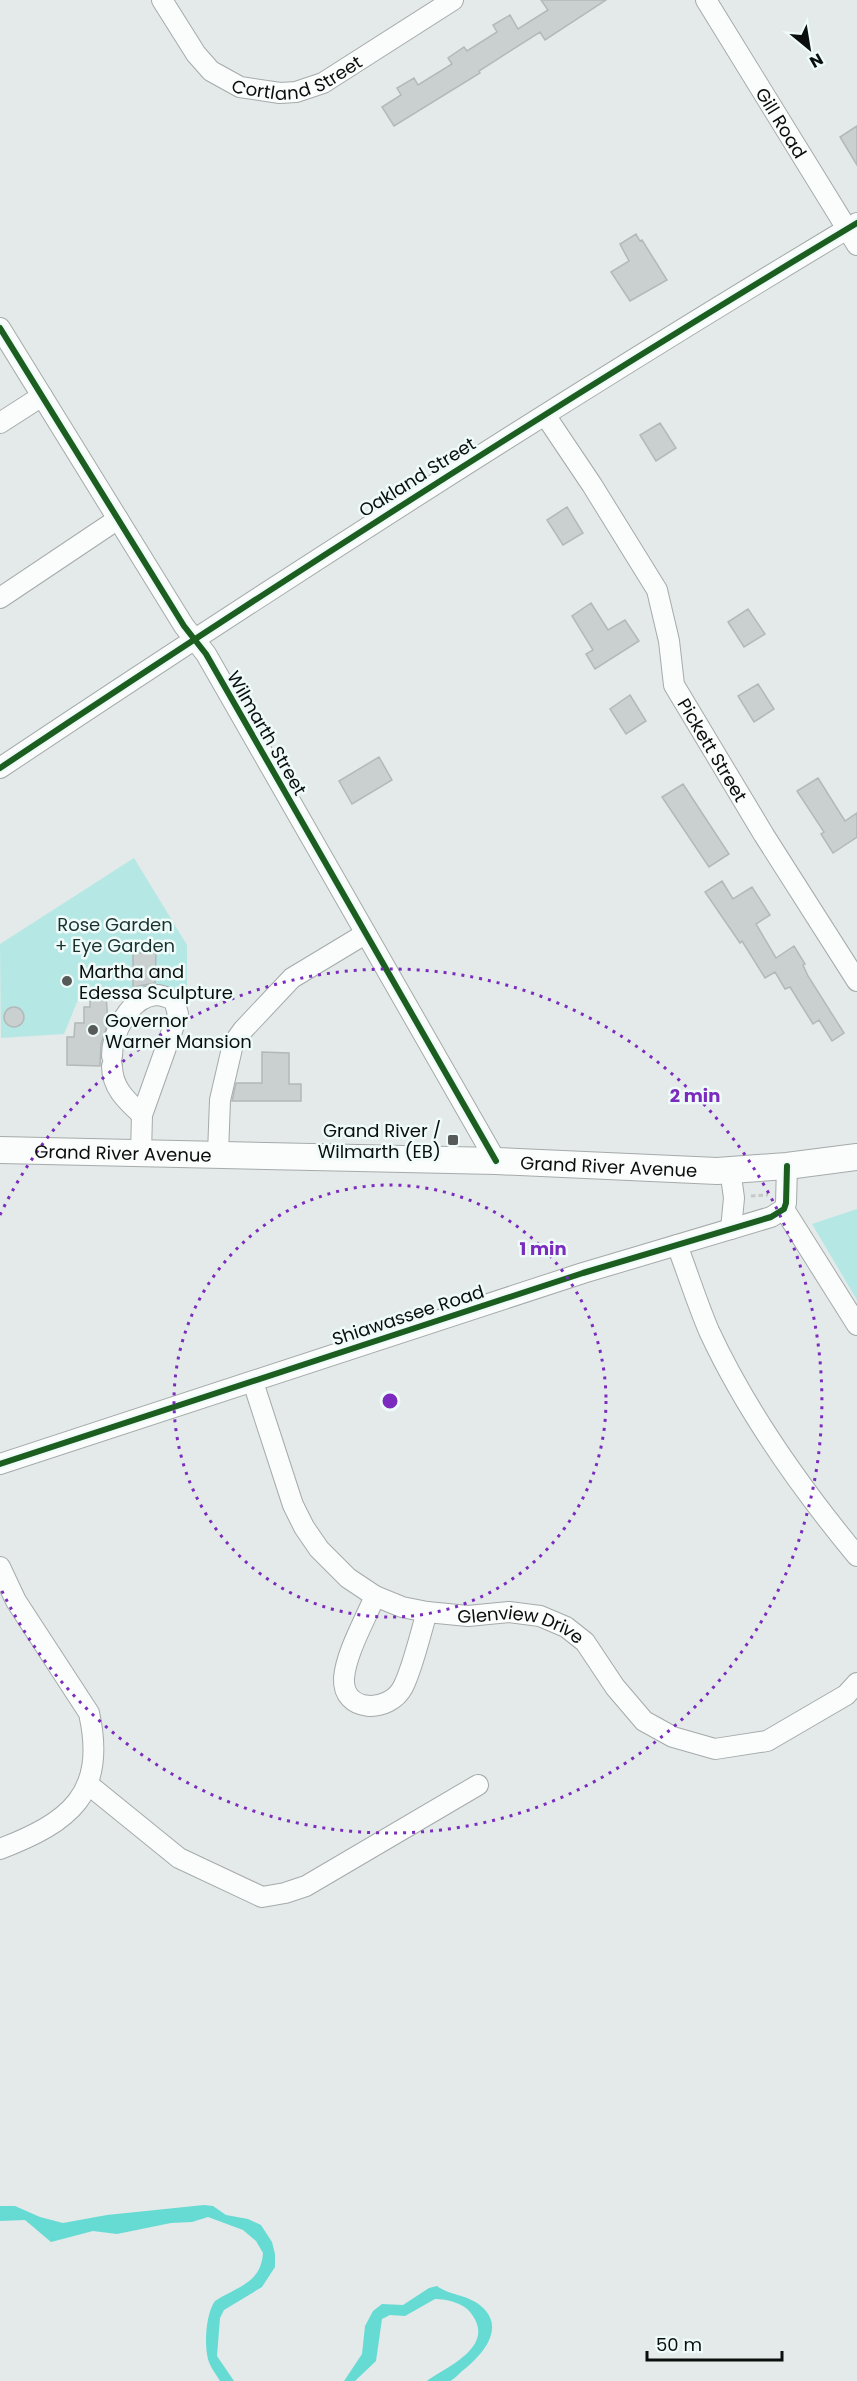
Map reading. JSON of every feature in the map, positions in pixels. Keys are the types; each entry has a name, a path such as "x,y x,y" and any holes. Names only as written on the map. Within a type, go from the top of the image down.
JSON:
{"main road":[{"name":"Grand River Avenue","path":"0,1150 496,1161 717,1171 787,1166 857,1156"}],"street":[{"name":"Cortland Street","path":"162,0 196,54 211,71 240,87 279,93 296,92 323,83 453,0"},
{"name":"Gill Road","path":"706,0 854,232"},
{"name":"Oakland Street","path":"0,768 193,639 545,415 854,232"},
{"name":"Wilmarth Street","path":"0,328 193,639 206,654 496,1161"},
{"path":"0,423 42,396"},
{"name":"Pickett Street","path":"545,415 592,485 657,590 669,641 674,685 759,826 857,981"},
{"path":"0,598 118,519"},
{"path":"218,1154 220,1100 233,1044 292,978 365,934"},
{"path":"141,1153 142,1115 178,1014 174,1000 156,995 137,1002 126,1016 112,1044 115,1085 142,1115"},
{"path":"787,1166 788,1193 779,1202 857,1325"},
{"path":"730,1169 734,1198 731,1229"},
{"name":"Shiawassee Road","path":"0,1464 583,1273 771,1217 779,1202"},
{"path":"677,1245 709,1330 741,1395 826,1519 857,1556"},
{"name":"Glenview Drive","path":"253,1382 293,1505 304,1527 319,1549 348,1578 375,1596 427,1612 468,1616 509,1612 540,1616 566,1627 585,1642 615,1687 644,1721 673,1737 715,1749 767,1741 846,1695 857,1683"},
{"path":"0,1567 16,1601 89,1713 93,1731 89,1785 69,1813 41,1833 0,1849"},
{"path":"375,1596 344,1679 346,1690 353,1701 367,1706 378,1706 392,1700 403,1688 427,1612"},
{"path":"89,1785 179,1858 262,1897 306,1886 478,1785"}],"path":[{"path":"750,1196 779,1202"}],"green space":[{"name":"Rose Garden + Eye Garden","path":"134,858 187,945 187,991 82,990 64,1034 1,1038 0,944"},
{"path":"857,1209 857,1300 812,1224"}],"water":[{"path":"0,2206 15,2206 40,2217 63,2223 107,2215 213,2206 226,2215 248,2219 261,2225 272,2242 275,2254 275,2267 262,2287 224,2310 220,2318 217,2356 234,2381 220,2381 209,2362 206,2337 210,2313 215,2301 246,2283 258,2272 263,2253 256,2241 243,2230 208,2217 192,2222 171,2223 117,2234 93,2231 51,2242 25,2220 0,2221"},
{"path":"437,2286 475,2301 491,2319 492,2328 487,2345 475,2360 450,2381 427,2381 467,2354 478,2335 477,2324 467,2309 454,2302 435,2299 405,2316 390,2315 382,2319 376,2361 355,2381 344,2381 362,2354 365,2326 373,2311 382,2304 403,2305 429,2288"}],"building":[{"path":"541,0 606,0 545,40 540,32 479,71 480,73 394,126 382,107 401,95 397,88 414,78 418,85 452,64 448,58 464,47 467,51 497,32 493,25 510,15 518,29 548,10"},
{"path":"857,126 857,165 840,137"},
{"path":"636,234 667,280 630,301 611,272 629,261 620,244"},
{"path":"660,423 676,448 656,461 640,435"},
{"path":"567,507 583,533 563,545 547,520"},
{"path":"591,603 608,630 625,620 639,641 595,669 586,654 593,650 572,616"},
{"path":"748,609 765,634 744,647 728,622"},
{"path":"758,684 774,709 754,722 738,696"},
{"path":"630,695 646,721 626,734 610,709"},
{"path":"379,757 392,780 352,804 339,781"},
{"path":"818,778 845,821 857,813 857,837 833,853 821,834 824,832 797,791"},
{"path":"683,784 729,854 709,867 662,797"},
{"path":"722,881 733,899 752,887 770,915 756,924 776,958 794,946 805,964 803,965 808,976 844,1033 832,1041 819,1020 813,1024 790,987 785,989 775,972 765,978 742,941 740,943 705,892"},
{"path":"133,953 156,953 155,983 133,987"},
{"name":"Governor Warner Mansion","path":"90,995 106,995 108,1023 101,1044 100,1066 67,1065 67,1037 74,1037 75,1023 84,1023 84,1007 90,1007"},
{"path":"10,1007 18,1007 24,1013 24,1021 18,1027 10,1027 4,1021 4,1013"},
{"path":"262,1052 289,1053 289,1084 301,1084 301,1101 232,1101 236,1083 262,1083"}],"cycle path":[{"path":"0,768 426,490 640,355 857,223"},
{"path":"0,328 184,626 206,654 496,1161"},
{"path":"0,1464 583,1273 771,1217 784,1209 786,1203 787,1166"}],"place":[{"name":"Martha and Edessa Sculpture","path":"67,981"},
{"name":"Governor Warner Mansion","path":"93,1030"},
{"name":"Grand River / Wilmarth (EB)","path":"453,1140"}]}
